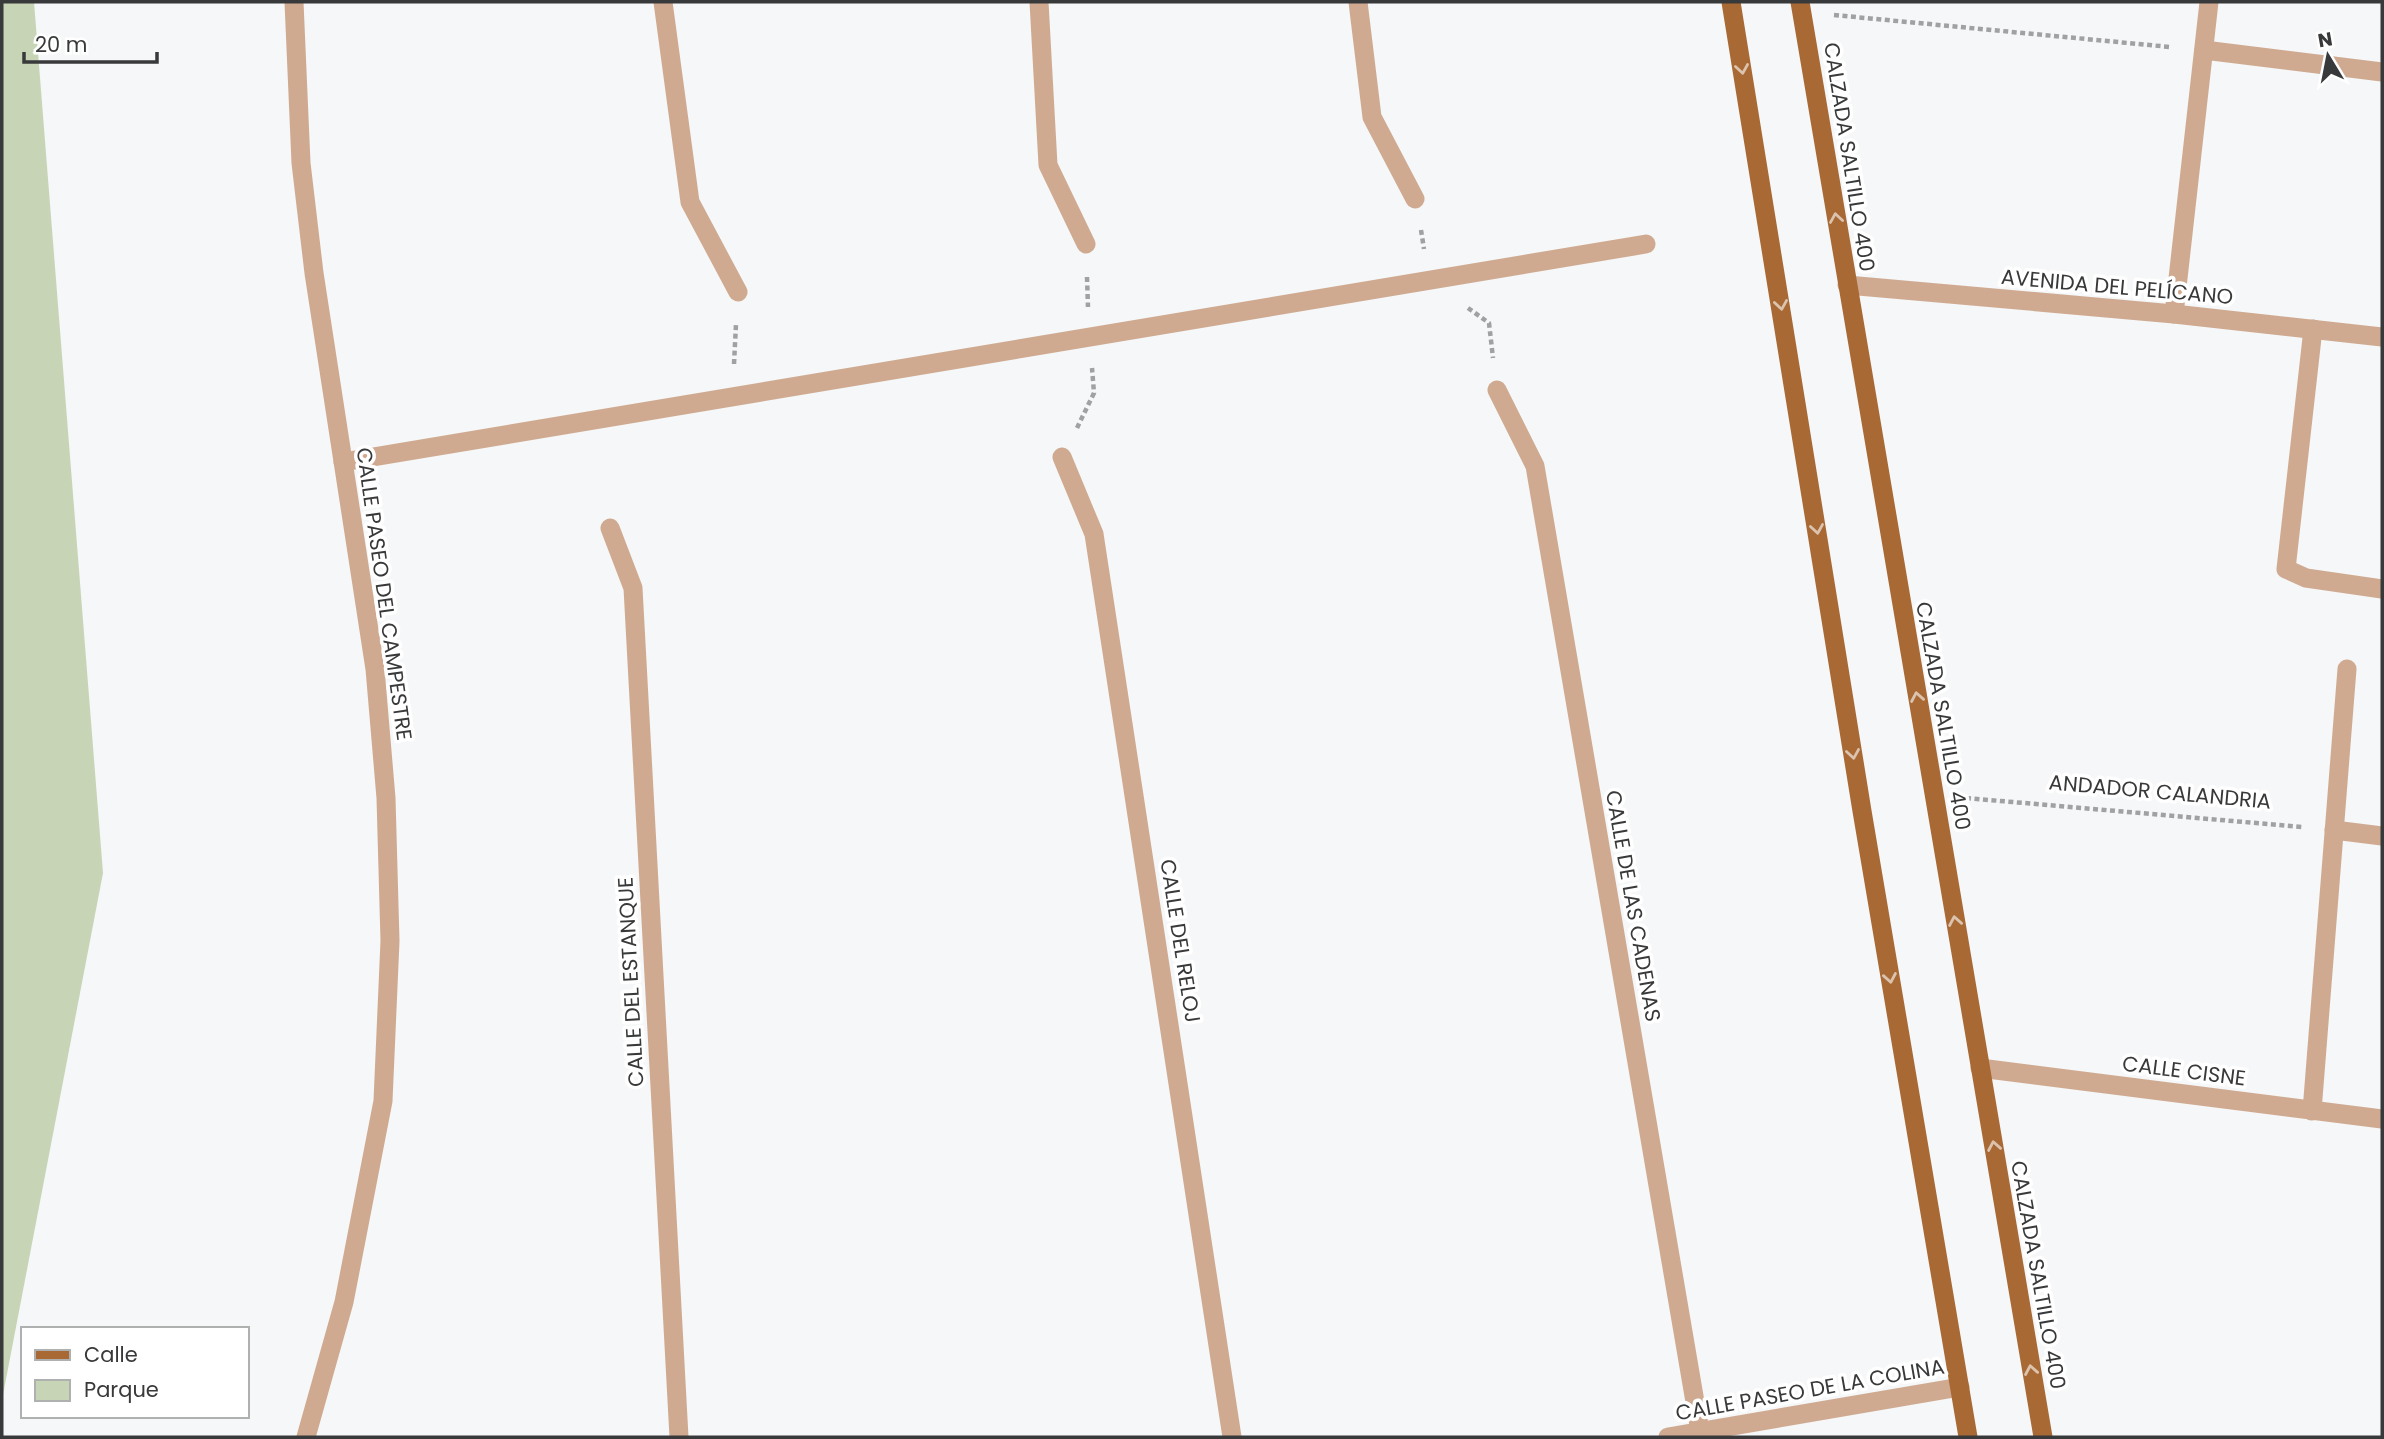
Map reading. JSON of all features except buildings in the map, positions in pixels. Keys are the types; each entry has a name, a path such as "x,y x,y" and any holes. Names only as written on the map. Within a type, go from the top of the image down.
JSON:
{"main road":[{"path":"1731,2 1862,811 1968,1437"},
{"name":"CALZADA SALTILLO 400","path":"1801,7 2043,1437"}],"street":[{"name":"CALLE PASEO DEL CAMPESTRE","path":"294,2 300,163 375,669 386,798 390,941 383,1101 344,1302 306,1437"},
{"path":"663,2 690,202 738,292"},
{"path":"1039,2 1048,166 1086,244"},
{"path":"1358,2 1372,117 1415,199"},
{"path":"2175,314 2209,2"},
{"path":"2204,50 2382,72"},
{"path":"343,462 1646,244"},
{"name":"AVENIDA DEL PELÍCANO","path":"1847,285 2175,314 2382,337"},
{"path":"2314,329 2286,569 2306,578 2382,589"},
{"name":"CALLE DE LAS CADENAS","path":"1497,390 1535,467 1700,1435"},
{"name":"CALLE DEL RELOJ","path":"1062,457 1094,534 1232,1437"},
{"name":"CALLE DEL ESTANQUE","path":"610,528 633,588 679,1437"},
{"path":"2312,1111 2347,669"},
{"path":"2334,830 2382,836"},
{"name":"CALLE CISNE","path":"1980,1068 2382,1119"},
{"name":"CALLE PASEO DE LA COLINA","path":"1668,1437 1700,1435 1960,1387"}],"path":[{"path":"1801,7 2204,50"},
{"path":"1415,199 1430,281 1489,323 1497,390"},
{"path":"1062,457 1094,393 1086,244"},
{"path":"732,397 738,292"},
{"name":"ANDADOR CALANDRIA","path":"1934,796 2334,830"}],"green space":[{"path":"2,2 34,2 103,873 2,1400"}]}
